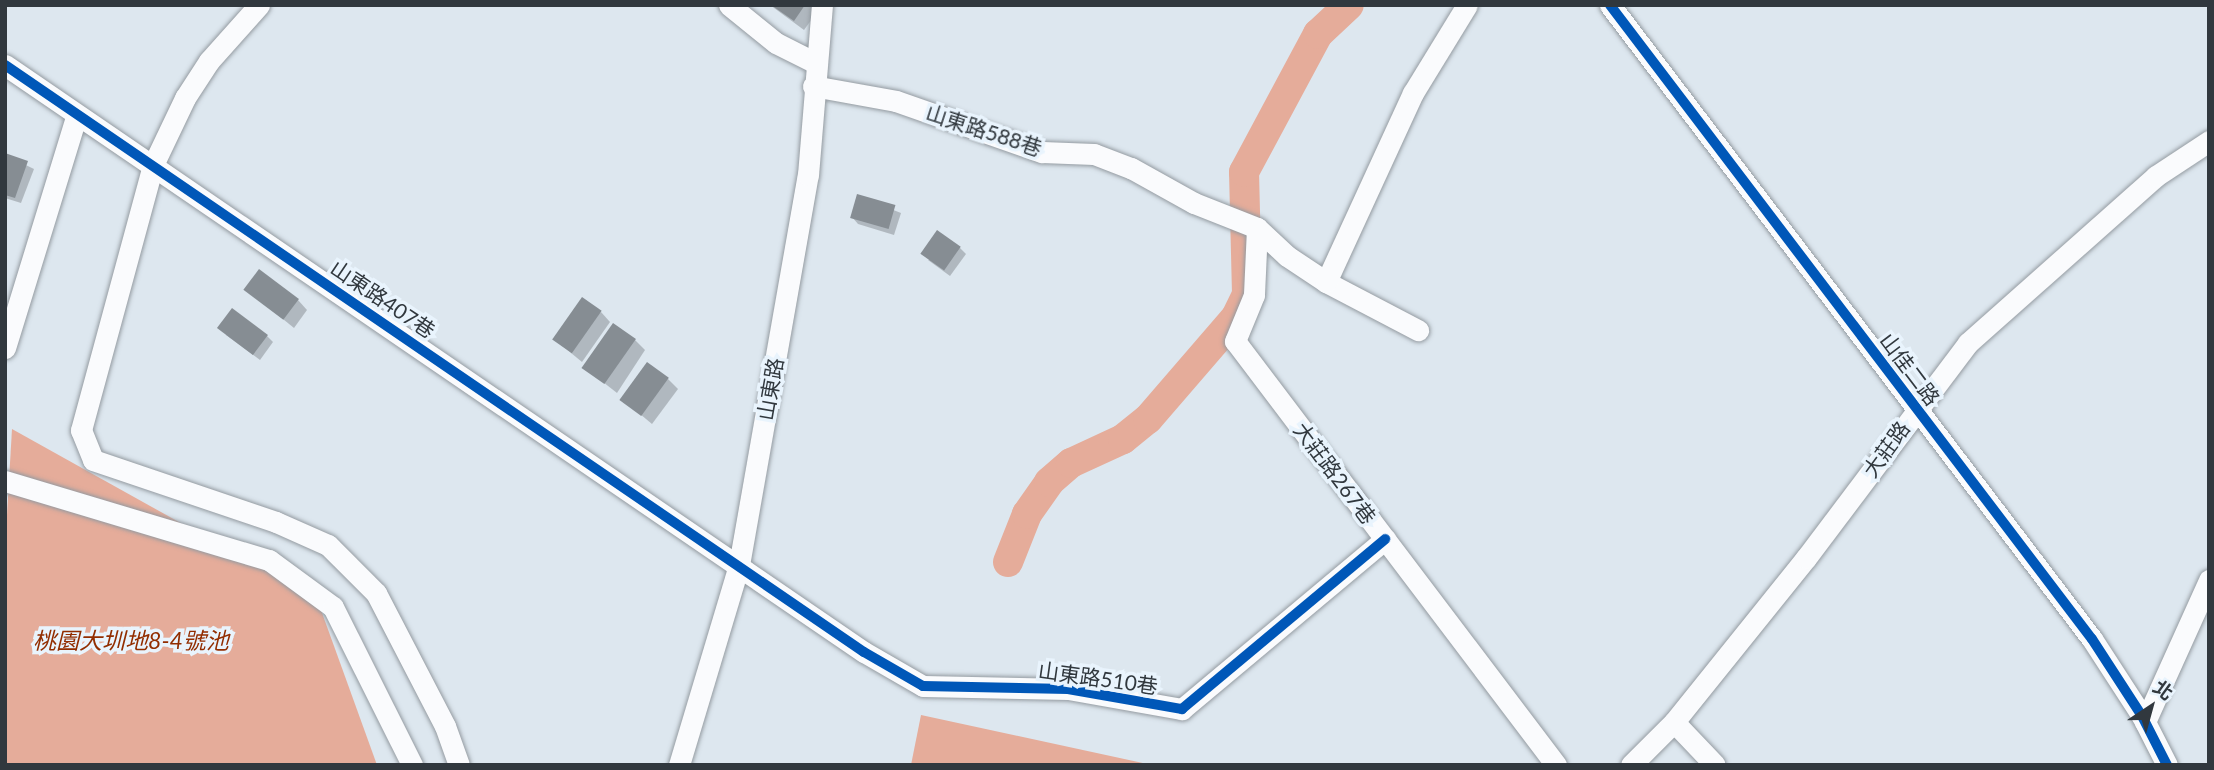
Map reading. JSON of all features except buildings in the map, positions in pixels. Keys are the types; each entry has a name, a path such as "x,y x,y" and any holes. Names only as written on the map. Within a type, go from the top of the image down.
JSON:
{"street":[{"path":"259,5 209,61 185,98 153,165 81,430 93,460 276,522 328,545 376,593 445,726 459,765"},
{"path":"729,5 776,43 814,62"},
{"name":"山東路","path":"679,765 739,565 808,176 814,62 822,5"},
{"path":"1326,282 1413,93 1467,5"},
{"name":"山佳二路","path":"1610,5 2092,639 2145,722 2166,761"},
{"name":"山東路407巷","path":"5,65 76,117 153,165 739,565"},
{"name":"山東路588巷","path":"813,86 896,101 1042,152 1094,154 1132,168 1194,204 1257,228 1287,256 1326,282 1418,331"},
{"path":"5,348 76,117"},
{"name":"大莊路","path":"1631,765 1674,722 1806,558 1916,408 1968,343 2156,176 2209,141"},
{"name":"大莊路267巷","path":"1257,228 1254,295 1234,341 1556,765"},
{"path":"5,481 269,560 333,607 412,765"},
{"name":"山東路510巷","path":"739,565 864,652 923,686 1068,689 1182,709 1385,539"},
{"path":"2145,722 2209,580"},
{"path":"1674,722 1715,765"}],"water":[{"name":"桃園大圳地8-4號池","path":"12,429 317,599 377,765 5,765 5,549"},
{"path":"921,715 1152,765 911,765"}],"waterway":[{"path":"1008,562 1027,514 1049,482 1071,463 1123,439 1148,419 1236,317 1247,294 1244,172 1318,34 1349,5"}],"cycle path":[{"path":"1610,5 2092,639 2142,716 2167,765"},
{"path":"5,65 864,652 923,686 1068,689 1182,709 1385,539"}]}
